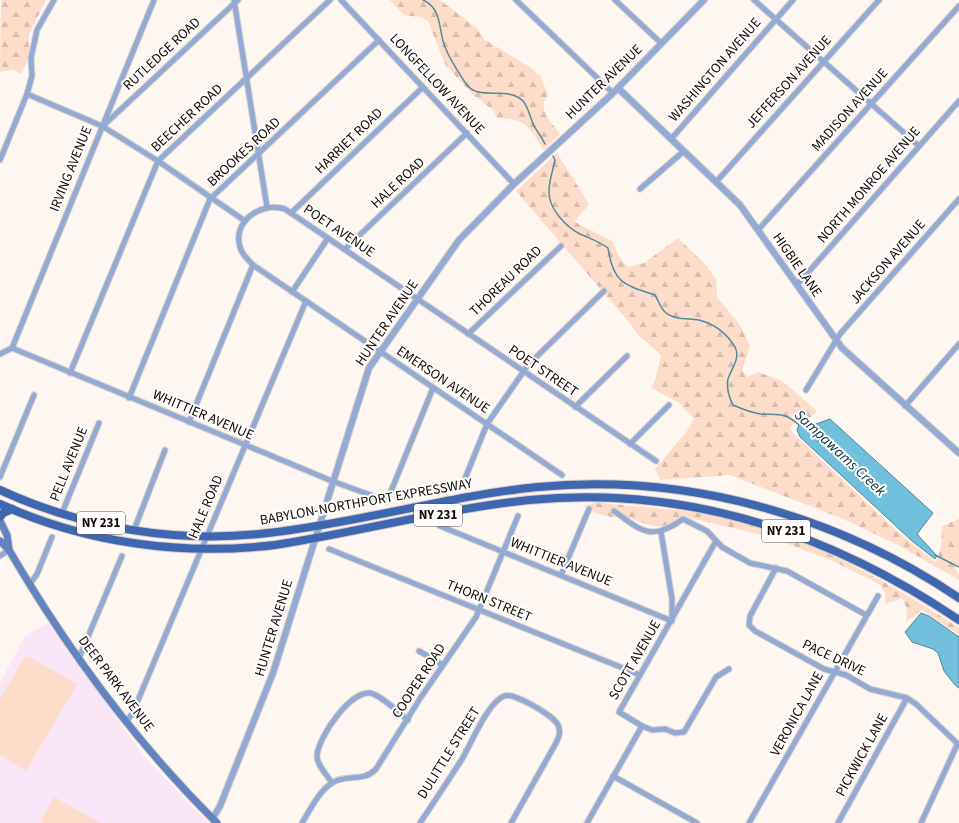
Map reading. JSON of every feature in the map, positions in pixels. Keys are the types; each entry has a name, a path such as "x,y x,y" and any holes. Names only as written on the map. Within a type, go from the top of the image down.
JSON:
{"main road":[{"name":"BABYLON-NORTHPORT EXPRESSWAY","path":"0,490 62,513 134,530 206,536 268,533 477,495 533,488 604,484 669,488 743,501 810,521 888,555 959,598"},
{"name":"BABYLON-NORTHPORT EXPRESSWAY","path":"0,504 69,530 107,539 146,545 201,549 258,547 514,502 595,498 656,502 732,516 773,527 811,540 892,578 959,620"},
{"path":"0,517 12,509"},
{"name":"DEER PARK AVENUE","path":"0,521 7,535 9,550"},
{"name":"DEER PARK AVENUE","path":"0,541 9,550 79,658 127,721 149,749 215,821"}],"street":[{"path":"0,160 27,94 32,76 31,58 36,36 54,0"},
{"name":"IRVING AVENUE","path":"12,348 154,0"},
{"name":"BEECHER ROAD","path":"70,373 158,161 330,0"},
{"name":"LONGFELLOW AVENUE","path":"340,0 514,184"},
{"path":"516,0 612,93"},
{"path":"615,0 661,43"},
{"name":"HUNTER AVENUE","path":"215,821 273,673 318,525 369,368 459,240 514,184 618,88 704,0"},
{"path":"754,0 918,146"},
{"name":"WASHINGTON AVENUE","path":"671,139 793,0"},
{"name":"JEFFERSON AVENUE","path":"717,181 879,0"},
{"path":"27,94 102,126 158,161 210,199 245,221 255,211 267,207 246,80 235,1"},
{"name":"RUTLEDGE ROAD","path":"102,126 235,1"},
{"name":"MADISON AVENUE","path":"758,230 959,6"},
{"name":"BROOKES ROAD","path":"129,398 210,199 379,40"},
{"name":"HARRIET ROAD","path":"291,213 423,87"},
{"name":"HIGBIE LANE","path":"618,88 684,152 717,181 740,205 836,341 905,406 959,453"},
{"name":"NORTH MONROE AVENUE","path":"797,285 959,101"},
{"name":"HALE ROAD","path":"345,249 467,133"},
{"path":"640,189 684,152"},
{"name":"JACKSON AVENUE","path":"836,341 840,334 959,199"},
{"name":"POET AVENUE","path":"267,207 278,207 291,213 417,299"},
{"name":"EMERSON AVENUE","path":"245,221 240,234 241,251 253,265 562,475"},
{"path":"292,292 328,238"},
{"name":"THOREAU ROAD","path":"468,334 561,246"},
{"path":"188,422 253,265"},
{"path":"462,486 488,424 528,365 604,292"},
{"name":"POET STREET","path":"417,299 656,461"},
{"name":"HALE ROAD","path":"127,721 133,712 306,301"},
{"path":"806,390 836,341"},
{"path":"905,406 959,344"},
{"path":"0,354 12,348"},
{"name":"WHITTIER AVENUE","path":"12,348 245,446 332,481 387,501 433,388"},
{"path":"575,407 627,356"},
{"path":"0,477 34,395"},
{"path":"630,444 669,405"},
{"name":"PELL AVENUE","path":"62,513 99,423"},
{"path":"134,530 165,450"},
{"path":"561,575 589,509"},
{"path":"614,511 643,530 661,532 683,519 707,531 722,547 750,563 786,571 866,615"},
{"name":"COOPER ROAD","path":"332,783 339,780 362,778 371,774 408,720 421,697 479,610 518,516"},
{"name":"WHITTIER AVENUE","path":"440,526 672,621"},
{"path":"661,532 672,599 672,621"},
{"path":"30,584 37,574 52,537"},
{"name":"SCOTT AVENUE","path":"642,726 619,712 672,621 716,541"},
{"name":"THORN STREET","path":"329,549 640,675"},
{"path":"0,556 9,550"},
{"path":"79,658 122,556"},
{"name":"PACE DRIVE","path":"776,568 750,616 749,625 755,631 824,669 846,675 870,689 907,698 916,704 958,745"},
{"name":"VERONICA LANE","path":"749,823 878,596"},
{"path":"419,651 443,665"},
{"path":"587,823 642,726 652,730 665,729 676,733 684,732 716,677 729,669"},
{"path":"302,823 322,793 332,783 319,763 317,754 331,722 357,698 364,694 374,694 408,720"},
{"name":"DULITTLE STREET","path":"420,823 464,756 494,703 501,697 510,695 518,697 552,718 559,729 556,743 511,823"},
{"name":"PICKWICK LANE","path":"838,823 907,698"},
{"path":"921,823 958,745"},
{"path":"613,776 697,823"},
{"path":"683,823 686,817"}],"shaded area":[{"path":"49,622 142,754 208,823 0,823 0,683 25,636"}],"green space":[{"path":"1,0 46,0 29,34 29,56 21,74 13,70 0,72"},
{"path":"390,0 440,0 477,28 485,40 540,75 548,95 545,100 544,111 560,134 544,150 526,125 515,120 497,118 494,111 471,93 445,64 428,21 420,17 404,15"},
{"path":"557,153 589,204 575,222 612,241 620,259 628,267 644,263 678,238 705,264 716,279 717,297 740,325 750,346 742,370 747,377 758,372 782,381 817,411 809,419 797,420 790,427 793,433 899,533 936,562 941,548 942,526 959,519 959,565 955,567 959,575 959,580 900,546 843,519 730,475 660,480 655,469 687,431 694,419 678,402 651,388 656,378 661,355 639,336 628,321 516,191"},
{"path":"594,503 712,515 766,529 795,539 881,580 959,628 959,635 922,610 906,622 907,609 902,598 886,604 885,594 881,585 833,561 770,537 686,517 670,526 652,526 626,517 611,517 595,513 584,506"},
{"path":"26,655 77,684 26,771 0,755 0,699"},
{"path":"54,798 100,823 42,823 41,819"}],"water":[{"path":"830,419 933,513 917,534 937,556 935,559 912,541 800,437 797,430 799,425 816,424"},
{"path":"921,613 929,616 959,637 959,688 944,671 938,653 933,649 912,642 905,632"}],"waterway":[{"name":"Sampawams Creek","path":"423,0 429,4 437,14 445,47 452,62 466,84 478,92 509,94 516,96 523,101 527,107 534,126 545,144"},
{"name":"Sampawams Creek","path":"553,156 555,160 550,183 549,197 551,204 564,222 580,234 608,248 610,260 617,276 628,285 655,295 663,310 668,314 677,318 705,322 720,330 728,338 737,351 735,363 727,383 728,393 733,405 754,413 777,414 785,416 799,425"},
{"name":"Sampawams Creek","path":"935,555 959,567"}]}
